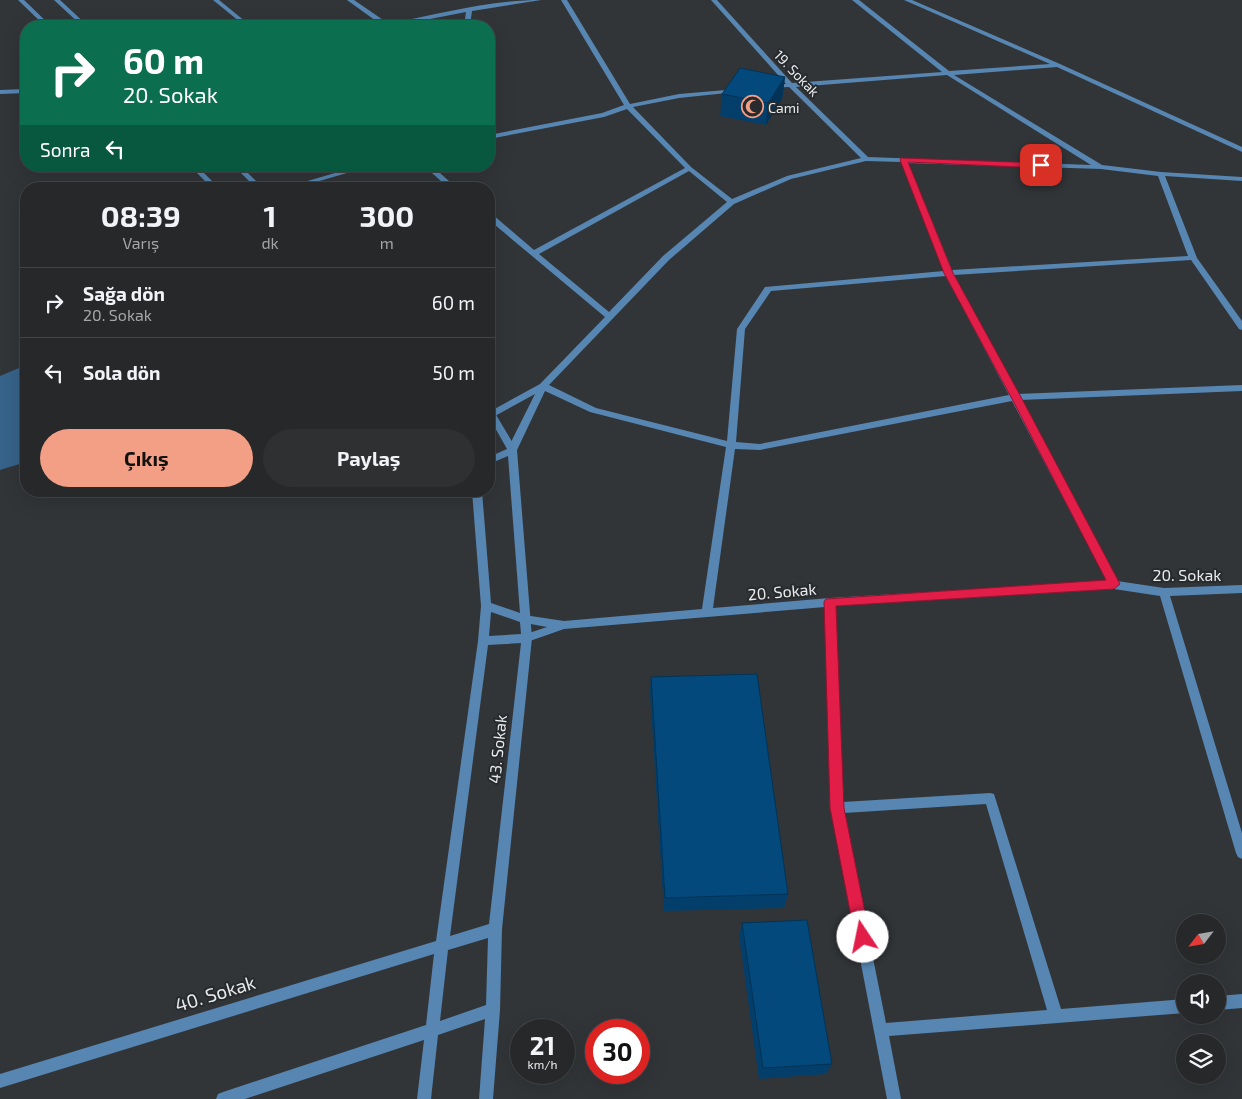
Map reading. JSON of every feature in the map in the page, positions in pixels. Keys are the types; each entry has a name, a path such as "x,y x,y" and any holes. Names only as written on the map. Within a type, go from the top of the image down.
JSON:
{"street":[{"path":"21,0 42,20"},
{"path":"57,0 79,20"},
{"path":"216,0 241,20"},
{"path":"350,0 378,20"},
{"path":"477,0 484,7"},
{"path":"418,20 484,7 538,0"},
{"path":"564,0 628,106 689,168 731,202"},
{"name":"19. Sokak","path":"714,0 790,85 866,159"},
{"path":"855,0 947,73 1100,167"},
{"path":"907,0 1058,65 1242,150"},
{"path":"468,20 469,10"},
{"path":"762,88 1058,65"},
{"path":"495,136 604,115 628,106 679,96 744,90"},
{"path":"0,92 20,91"},
{"path":"495,458 512,450 543,386 608,316 666,258 731,202 790,177 866,159 1100,167 1161,174 1242,179"},
{"path":"904,160 949,273 1114,584"},
{"path":"534,253 689,168"},
{"path":"199,172 210,182"},
{"path":"243,172 254,182"},
{"path":"309,182 346,172"},
{"path":"434,172 446,182"},
{"path":"1161,174 1193,258 1242,327"},
{"path":"495,221 608,316"},
{"path":"706,613 731,445 741,330 768,290 949,273 1193,258"},
{"path":"543,386 593,410 731,445 760,447 1016,397 1242,388"},
{"path":"495,410 543,386"},
{"name":"43. Sokak","path":"486,1099 493,1010 496,930 527,638 512,450 495,421"},
{"name":"43. Sokak","path":"424,1099 442,945 483,642 486,606 477,497"},
{"name":"20. Sokak","path":"564,625 830,602 1114,584 1164,592 1242,589"},
{"path":"1164,592 1242,852"},
{"path":"830,602 837,808 894,1099"},
{"path":"486,606 524,619 564,625"},
{"path":"483,642 527,638 564,625"},
{"path":"837,808 990,798 1056,1016"},
{"name":"40. Sokak","path":"0,1081 496,930"},
{"path":"1226,1002 1242,1001"},
{"path":"881,1030 1176,1007"},
{"path":"223,1099 433,1028 493,1010"}],"shaded area":[{"path":"20,368 20,464 0,470 0,376"}],"building":[{"path":"740,68 785,77 768,103 722,94"},
{"path":"757,674 788,894 665,898 651,677"},
{"path":"807,920 832,1064 763,1068 742,923"}],"place":[{"name":"Cami","path":"752,107"}],"route":[{"path":"863,937 837,808 830,602 1114,584 949,273 904,160 1041,165"}]}
